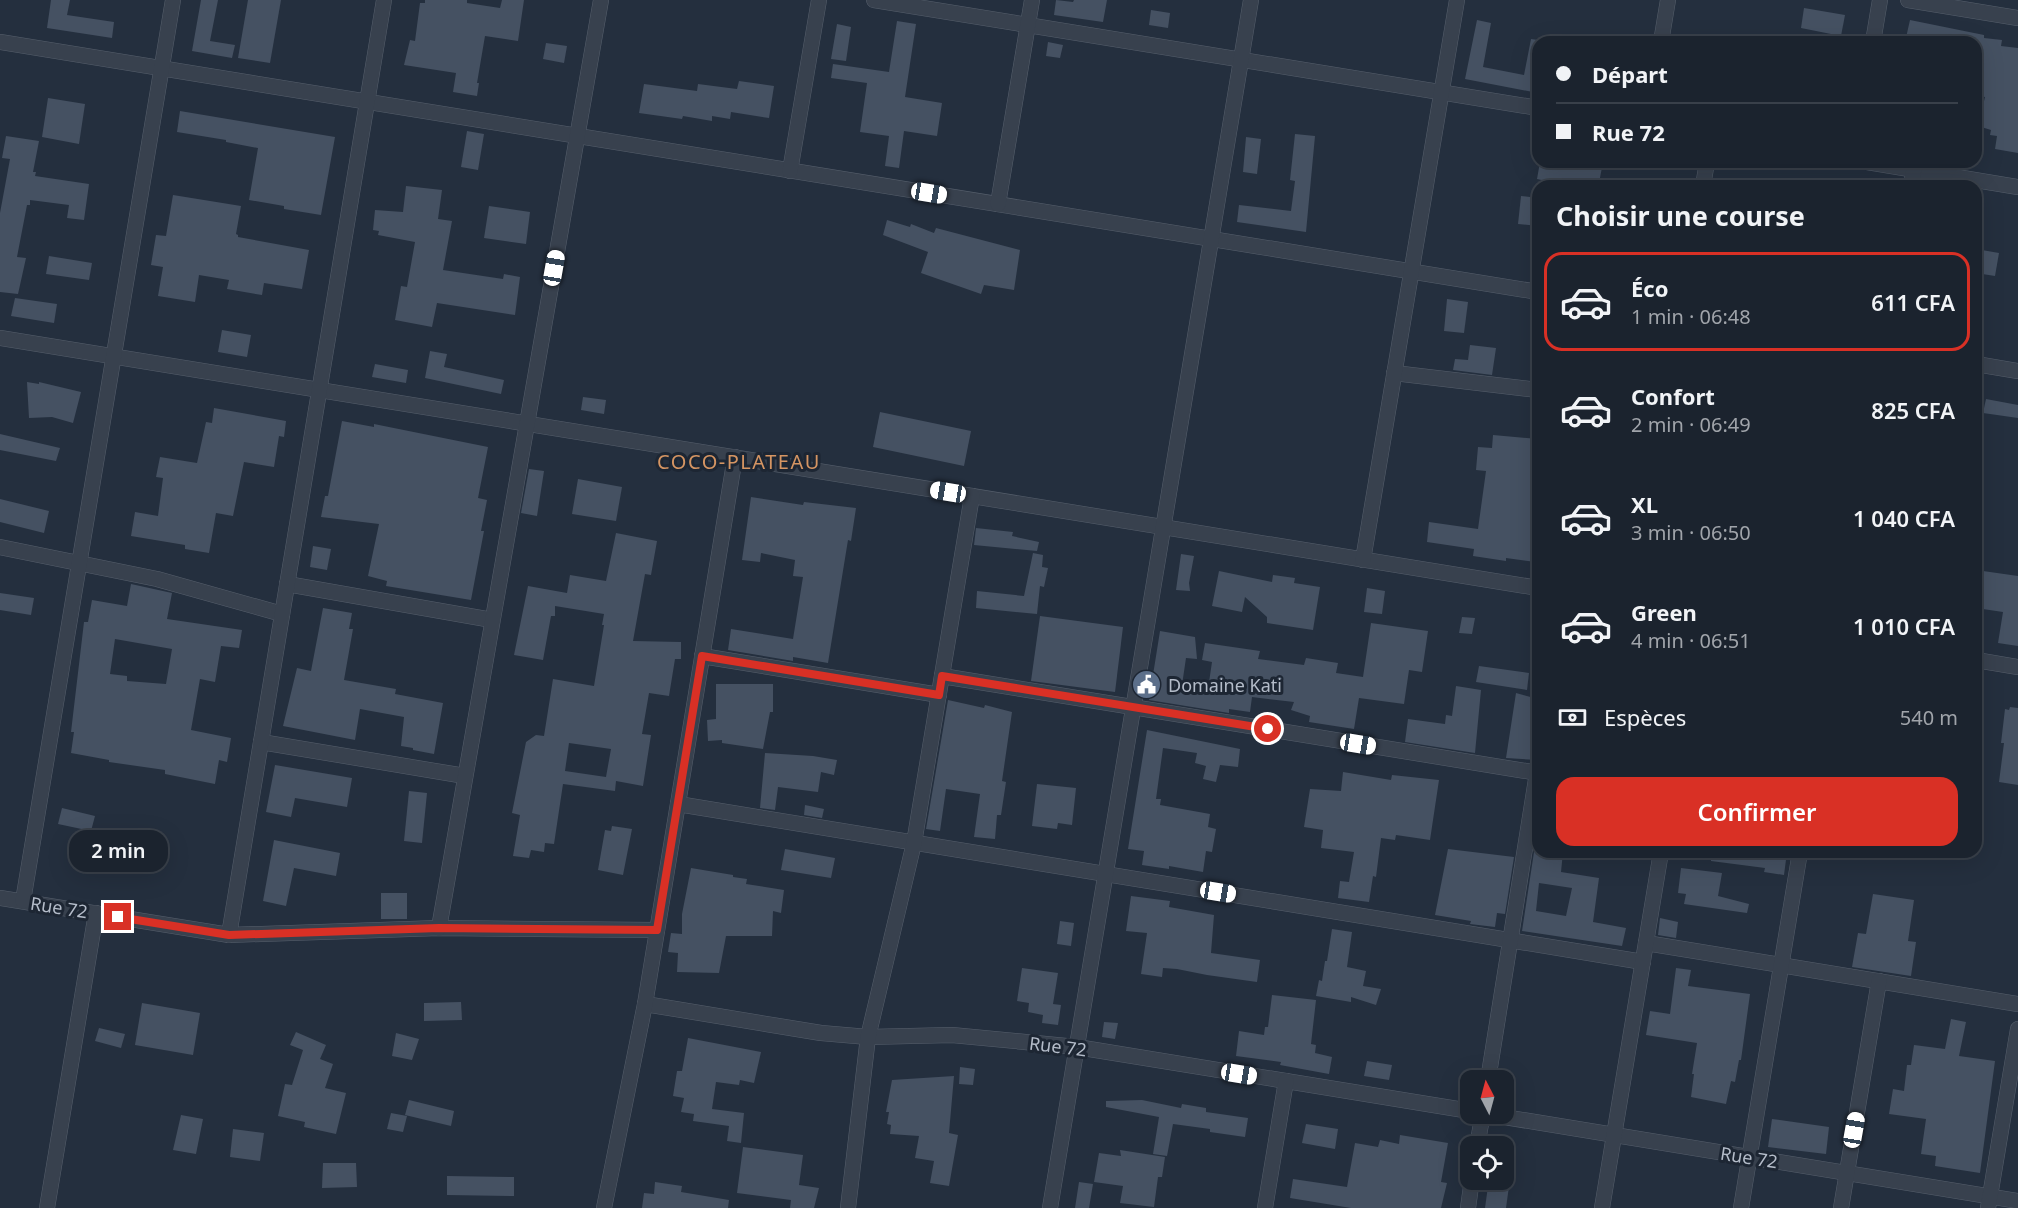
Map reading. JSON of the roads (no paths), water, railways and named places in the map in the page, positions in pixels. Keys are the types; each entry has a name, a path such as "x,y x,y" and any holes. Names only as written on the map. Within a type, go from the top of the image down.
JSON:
{"street":[{"path":"23,901 173,0"},
{"path":"229,935 384,0"},
{"path":"439,928 601,0"},
{"path":"790,171 819,0"},
{"path":"874,0 1532,107"},
{"path":"998,204 1032,0"},
{"path":"1050,1208 1251,0"},
{"path":"1363,560 1456,0"},
{"path":"1662,36 1668,0"},
{"path":"1874,36 1880,0"},
{"path":"1908,0 2018,18"},
{"path":"0,42 1532,291"},
{"path":"1902,168 1979,180"},
{"path":"1912,180 1914,170"},
{"path":"1982,180 2018,186"},
{"path":"0,338 1532,587"},
{"path":"1982,365 2018,371"},
{"path":"1395,373 1532,389"},
{"path":"604,1208 645,1004 735,457"},
{"path":"848,1208 868,1037 914,843 972,496"},
{"path":"0,547 168,582 282,614"},
{"path":"287,584 492,620"},
{"path":"702,656 939,695"},
{"path":"1982,661 2018,667"},
{"path":"942,676 1532,772"},
{"path":"261,742 465,776"},
{"path":"678,804 1643,962"},
{"path":"1490,1070 1532,804"},
{"path":"1602,1208 1660,858"},
{"path":"1741,1208 1799,858"},
{"name":"Rue 72","path":"0,898 229,935 439,928 657,930"},
{"path":"46,1208 96,913"},
{"path":"1646,943 2018,1004"},
{"path":"1841,1208 1879,981"},
{"name":"Rue 72","path":"645,1004 821,1033 868,1037 952,1035 1077,1047 1460,1109"},
{"path":"1989,1202 2018,1029"},
{"path":"1264,1208 1286,1081"},
{"name":"Rue 72","path":"1514,1118 1847,1173 1989,1202 2018,1201"},
{"path":"1468,1208 1470,1190"}],"place":[{"name":"Domaine Kati","path":"1147,685"}],"district":[{"name":"COCO-PLATEAU","path":"739,461"}]}
